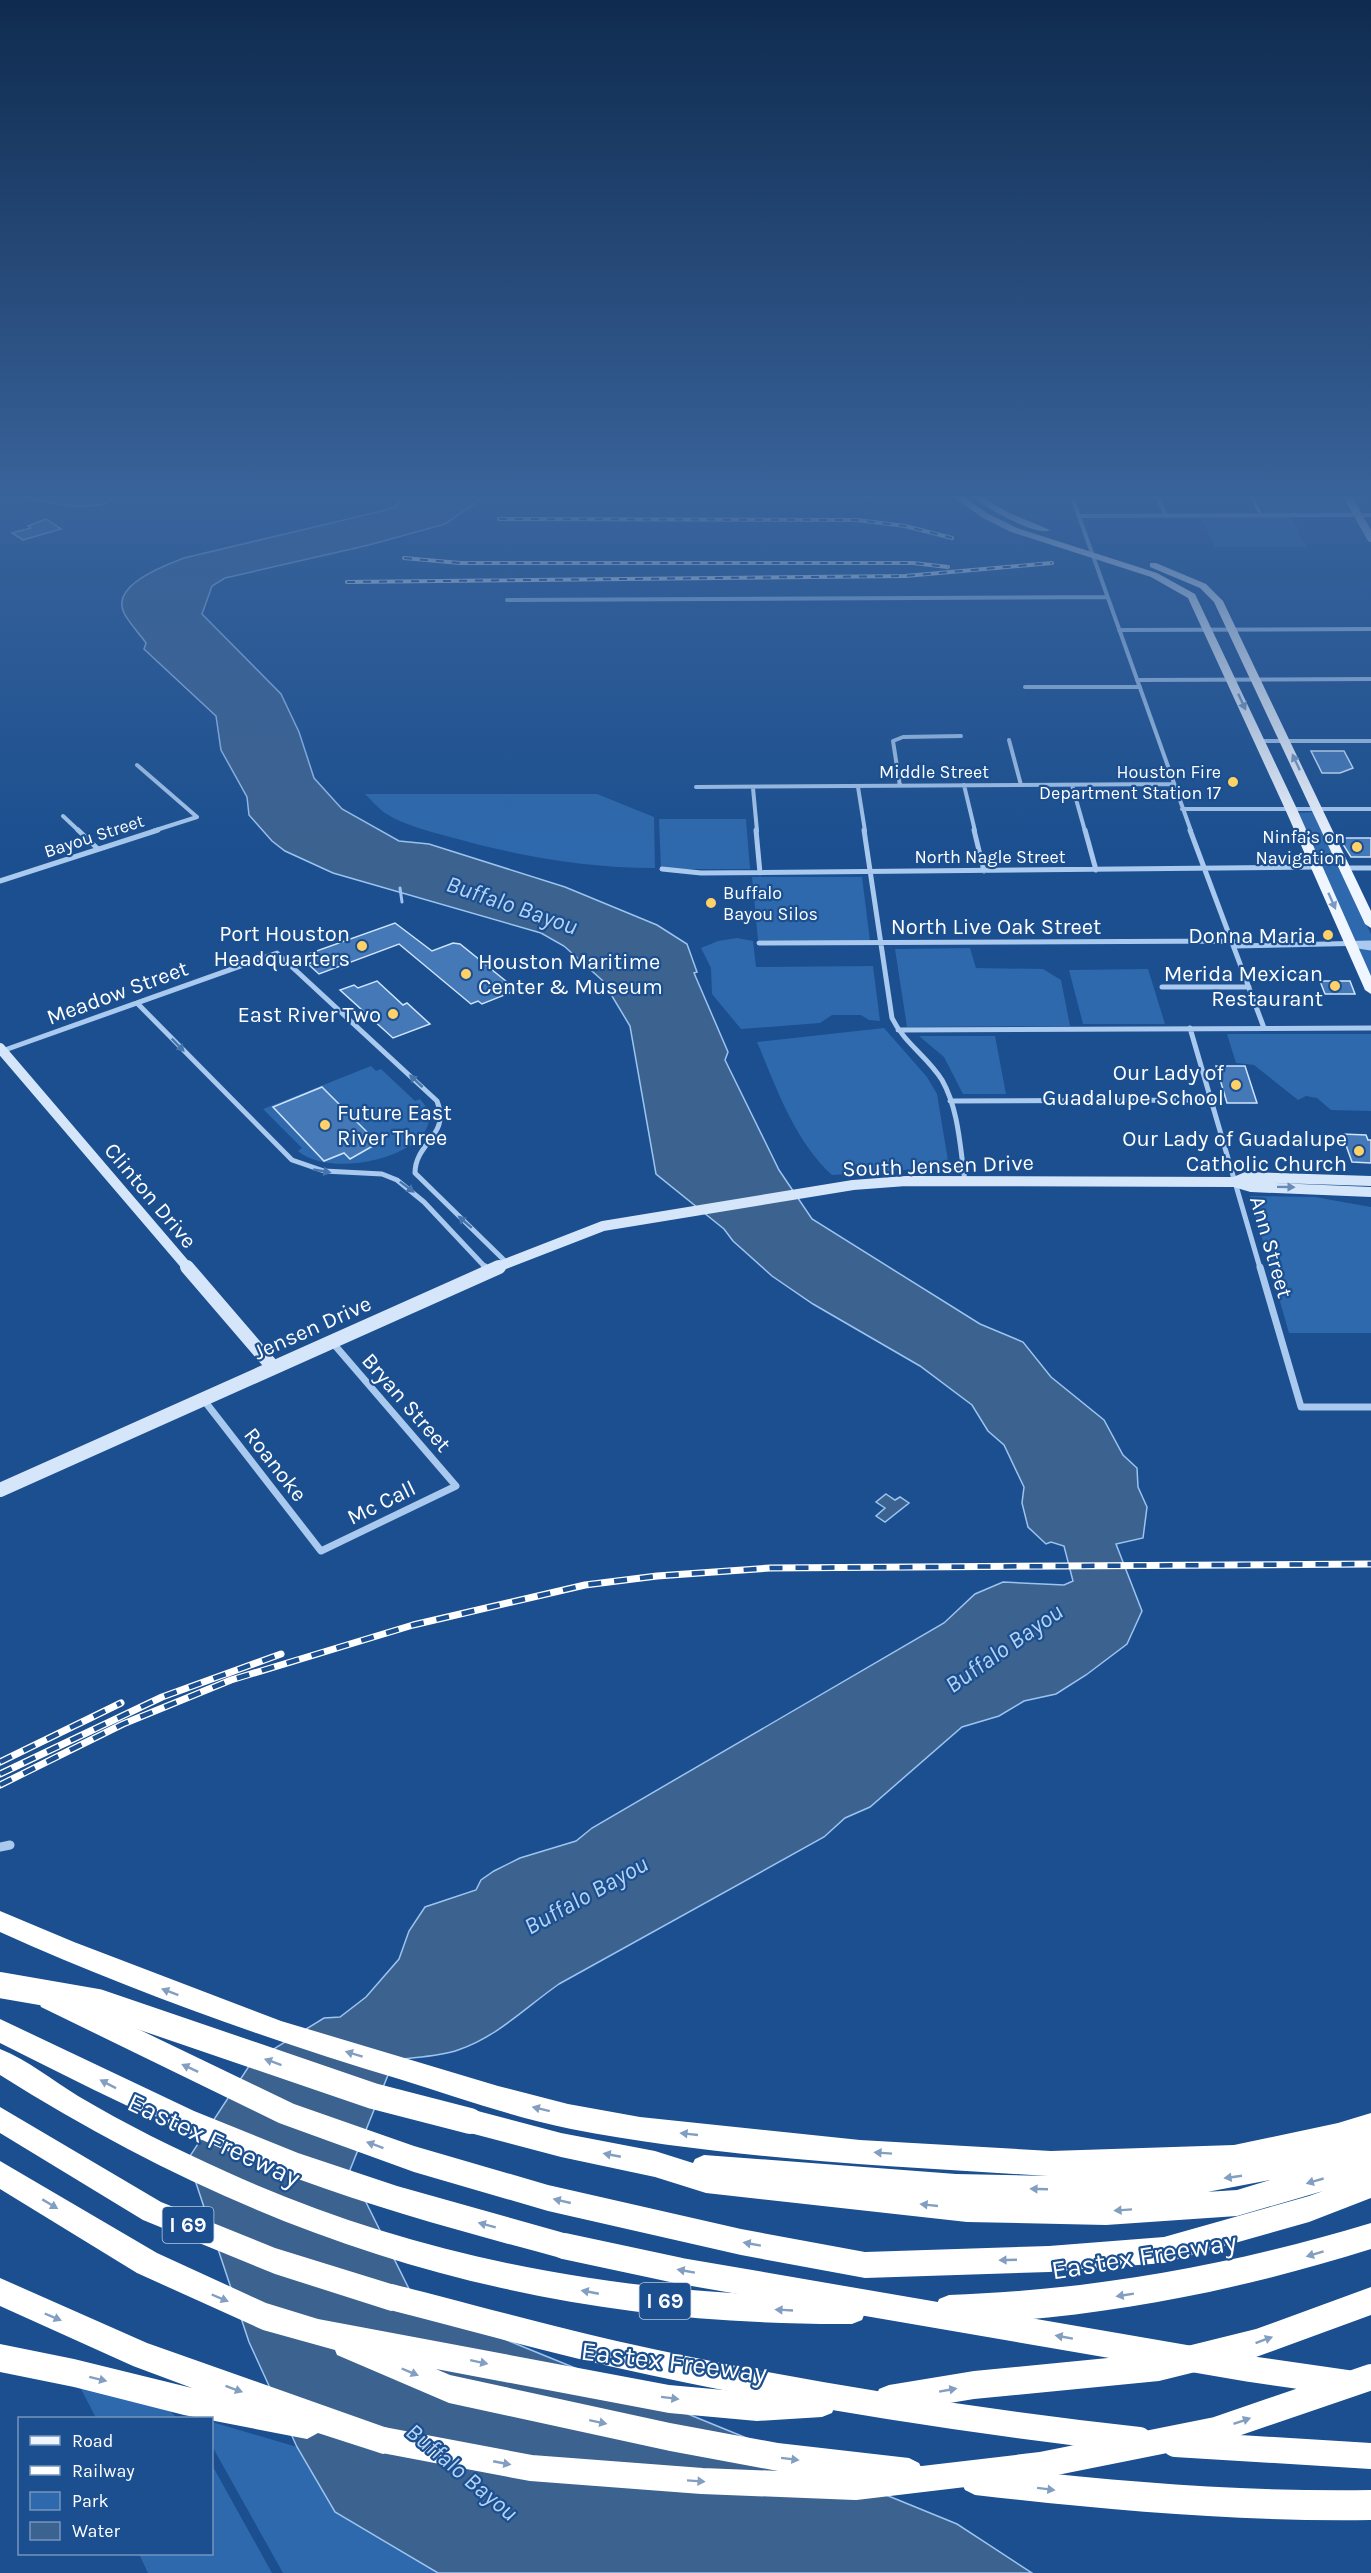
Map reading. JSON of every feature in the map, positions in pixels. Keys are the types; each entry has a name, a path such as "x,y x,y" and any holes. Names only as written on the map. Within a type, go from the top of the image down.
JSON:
{"highway":[{"path":"0,1921 65,1950 281,2032 498,2098 568,2116 640,2129 860,2152 1051,2164 1234,2157 1338,2135 1371,2125"},
{"path":"0,1971 97,2024 288,2114 414,2159 548,2198 741,2242 865,2265 1049,2259 1164,2250 1309,2209 1371,2185"},
{"path":"0,1985 98,2002 373,2096 561,2145 655,2164 706,2180 967,2209 1106,2212 1237,2203 1371,2164"},
{"path":"0,2030 123,2092 297,2165 432,2210 564,2246 750,2283 1250,2369 1371,2386"},
{"name":"Eastex Freeway","path":"0,2061 112,2128 234,2191 377,2243 510,2277 618,2297 787,2310 956,2309 1076,2303 1206,2282 1309,2256 1371,2236"},
{"name":"I 69","path":"0,2119 152,2211 275,2261 392,2297 645,2361 885,2406 1036,2430 1186,2445 1371,2456"},
{"path":"655,2164 933,2186 1088,2191 1200,2182 1256,2174 1371,2141"},
{"name":"Eastex Freeway","path":"0,2174 147,2263 263,2316 318,2333 658,2397 757,2407 904,2398 974,2385 1159,2367 1256,2343 1371,2301"},
{"path":"0,2292 143,2356 383,2440"},
{"path":"318,2333 449,2389 670,2438 778,2457 1131,2499 1286,2507 1371,2505"},
{"path":"0,2358 74,2373 184,2401 531,2469 702,2481 855,2487 1041,2465 1216,2430 1371,2377"}],"main road":[{"path":"1201,614 1371,990"},
{"path":"1224,614 1371,924"},
{"name":"Clinton Drive","path":"1,1049 273,1367"},
{"name":"South Jensen Drive","path":"1234,1182 1246,1177 1371,1181"},
{"name":"South Jensen Drive","path":"646,1218 853,1185 906,1181 1234,1182 1251,1187 1371,1192"},
{"name":"Jensen Drive","path":"2,1485 203,1399 507,1263 603,1226 646,1218"}],"street":[{"path":"1113,614 1182,809 1264,1028"},
{"path":"1119,630 1371,629"},
{"path":"1137,680 1371,679"},
{"path":"1025,687 1140,687"},
{"path":"900,786 893,741 903,737 961,736"},
{"path":"1009,740 1020,785"},
{"path":"1260,741 1371,741"},
{"name":"Bayou Street","path":"0,881 197,818 137,765"},
{"name":"Middle Street","path":"696,787 1173,784"},
{"path":"1072,785 1096,870"},
{"path":"964,786 984,871"},
{"path":"858,787 873,872 892,1018 898,1030 942,1080 950,1101 965,1181"},
{"path":"753,788 760,873"},
{"path":"1182,809 1371,809"},
{"path":"63,816 98,849"},
{"name":"North Nagle Street","path":"663,870 701,873 760,873 1317,867"},
{"path":"1345,868 1371,868"},
{"name":"North Live Oak Street","path":"759,943 1351,945 1371,943"},
{"name":"North Live Oak Street","path":"1351,945 1371,948"},
{"name":"Meadow Street","path":"1,1049 277,953 434,1097 441,1108 442,1119 438,1132 415,1162 417,1176 507,1263"},
{"path":"1162,987 1249,987"},
{"path":"137,1003 292,1160 313,1169 385,1175 404,1184 489,1271"},
{"name":"Ann Street","path":"1190,1028 1301,1407 1371,1407"},
{"path":"898,1030 1371,1028"},
{"path":"950,1101 1211,1100"},
{"name":"Bryan Street","path":"332,1342 456,1486"},
{"name":"Roanoke","path":"203,1399 321,1551"},
{"name":"Mc Call","path":"321,1551 456,1486"},
{"path":"0,1847 10,1845"}],"green space":[{"path":"365,794 597,794 654,817 655,868 577,863 475,844 400,821 382,811"},
{"path":"1314,812 1371,934 1371,979 1296,813"},
{"path":"659,819 746,819 750,869 661,869"},
{"path":"752,877 862,877 870,941 758,940"},
{"path":"737,938 753,941 756,967 873,966 880,1021 869,1020 861,1015 832,1015 820,1023 741,1029 712,994 711,968 701,948 718,941"},
{"path":"970,948 976,968 1043,969 1061,980 1070,1026 907,1027 895,949"},
{"path":"1148,969 1165,1024 1083,1024 1069,970"},
{"path":"884,1028 927,1077 937,1094 949,1167 832,1175 807,1146 797,1130 757,1042"},
{"path":"1227,1034 1371,1034 1371,1111 1331,1110 1317,1098 1306,1096 1298,1100 1254,1065 1236,1063"},
{"path":"919,1036 995,1036 1006,1094 963,1094 944,1057"},
{"path":"371,1066 376,1071 381,1069 415,1101 420,1099 429,1116 425,1132 411,1145 390,1155 366,1162 340,1164 316,1160 298,1151 302,1148 263,1109"},
{"path":"1250,1196 1315,1197 1371,1207 1371,1333 1289,1333"},
{"path":"80,2387 170,2411 176,2417 95,2417"},
{"path":"213,2422 297,2447 335,2512 438,2573 283,2573 213,2448"},
{"path":"213,2467 272,2573 148,2573 139,2555 213,2555"}],"water":[{"name":"Buffalo Bayou","path":"125,614 202,614 281,694 299,732 314,778 342,809 399,841 429,844 565,887 657,925 687,944 697,972 694,973 728,1052 725,1060 779,1170 812,1219 980,1324 1023,1342 1051,1377 1104,1420 1123,1455 1137,1468 1138,1487 1147,1507 1143,1538 1116,1544 1142,1611 1127,1644 1056,1694 1024,1701 999,1716 962,1727 870,1807 845,1818 824,1837 559,1984 486,2037 451,2052 394,2060 350,2170 416,2303 957,2524 1032,2573 438,2573 335,2512 297,2447 249,2342 188,2159 251,2063 324,2018 340,2017 366,1997 399,1959 409,1931 425,1907 476,1890 481,1880 520,1858 576,1841 592,1828 944,1623 975,1594 1003,1582 1064,1585 1073,1581 1064,1546 1051,1542 1046,1544 1028,1527 1022,1503 1024,1487 1004,1445 988,1431 972,1405 920,1366 813,1304 772,1276 733,1241 724,1229 656,1174 630,1026 603,981 564,946 541,933 333,873 285,851 272,841 249,815 247,797 221,750 216,716 144,649 146,643"},
{"path":"886,1494 895,1500 900,1497 909,1503 885,1522 876,1516 885,1508 876,1502"}],"building":[{"path":"1311,751 1344,751 1353,768 1340,773 1322,773"},
{"name":"Ninfa’s on Navigation","path":"1339,838 1371,838 1371,857 1351,857"},
{"path":"395,923 432,951 453,943 460,944 517,990 482,1004 478,1001 471,1004 399,944 319,974 308,964 315,961 308,954"},
{"name":"East River Two","path":"377,981 403,1005 407,1003 430,1024 393,1038 340,990 354,985 358,988"},
{"name":"Merida Mexican Restaurant","path":"1320,981 1350,981 1355,994 1325,994"},
{"name":"Our Lady of Guadalupe School","path":"1216,1066 1245,1066 1257,1103 1227,1103"},
{"name":"Future East River Three","path":"322,1087 378,1143 350,1159 344,1153 324,1161 273,1107"},
{"name":"Our Lady of Guadalupe Catholic Church","path":"1342,1134 1366,1135 1368,1140 1371,1140 1371,1163 1352,1162"}],"waterway":[{"path":"400,888 402,902"}],"railway":[{"path":"0,1785 123,1724 231,1680 413,1625 585,1585 657,1576 770,1568 1371,1564"},
{"path":"0,1774 162,1697 281,1654"},
{"path":"0,1762 121,1703"}],"place":[{"name":"Houston Fire Department Station 17","path":"1233,782"},
{"name":"Ninfa’s on Navigation","path":"1357,847"},
{"name":"Buffalo Bayou Silos","path":"711,903"},
{"name":"Donna Maria","path":"1328,935"},
{"name":"Port Houston Headquarters","path":"362,946"},
{"name":"Houston Maritime Center & Museum","path":"466,974"},
{"name":"Merida Mexican Restaurant","path":"1335,986"},
{"name":"East River Two","path":"393,1014"},
{"name":"Our Lady of Guadalupe School","path":"1236,1085"},
{"name":"Future East River Three","path":"325,1125"},
{"name":"Our Lady of Guadalupe Catholic Church","path":"1359,1151"}]}
